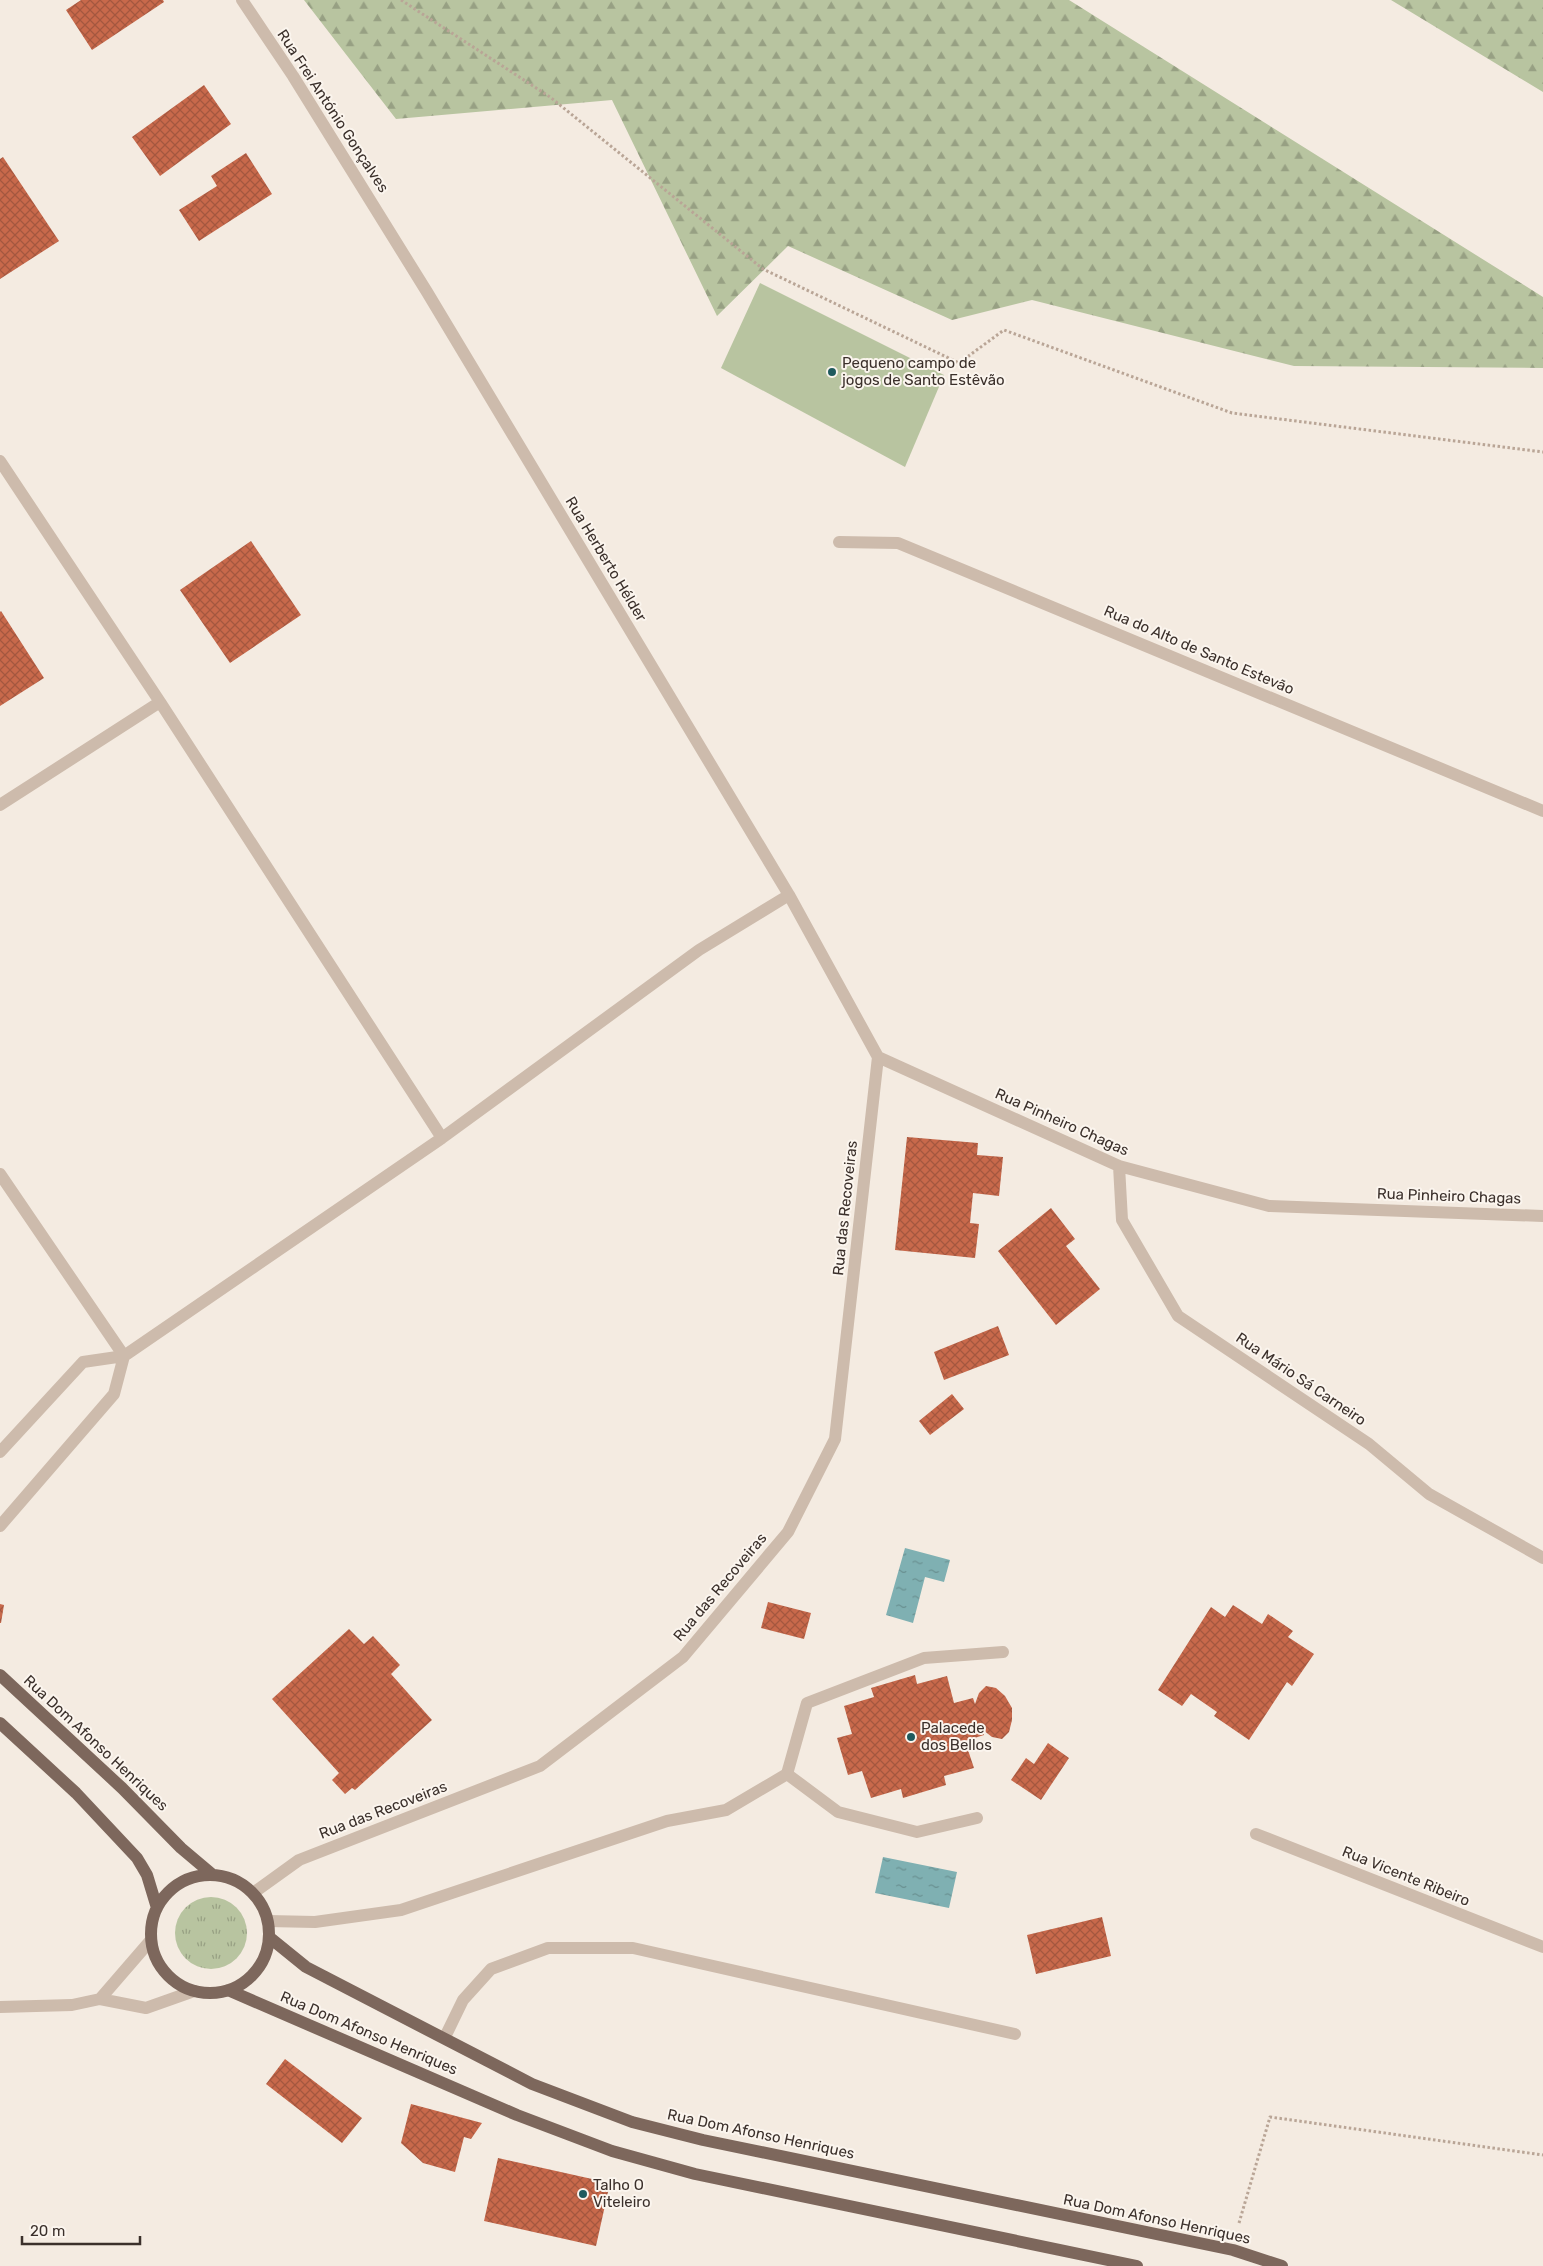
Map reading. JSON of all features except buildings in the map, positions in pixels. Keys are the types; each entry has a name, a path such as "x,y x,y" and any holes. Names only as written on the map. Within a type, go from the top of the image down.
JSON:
{"main road":[{"name":"Rua Dom Afonso Henriques","path":"0,1675 122,1788 181,1848 213,1875"},
{"name":"Rua Dom Afonso Henriques","path":"0,1723 76,1793 137,1858 147,1875 157,1908"},
{"name":"Rua Dom Afonso Henriques","path":"213,1875 227,1877 240,1882 253,1892 262,1906 268,1921 269,1937 266,1954 257,1970 244,1982 228,1990 211,1993 194,1991 178,1984 165,1972 156,1957 151,1940 152,1923 157,1908 167,1894 180,1883 196,1876 213,1875"},
{"name":"Rua Dom Afonso Henriques","path":"269,1937 306,1967 445,2037 532,2084 632,2122 703,2140 1232,2250 1282,2266"},
{"name":"Rua Dom Afonso Henriques","path":"228,1990 517,2115 612,2151 695,2174 1137,2266"}],"street":[{"name":"Rua Frei António Gonçalves","path":"242,0 293,76 396,240"},
{"name":"Rua Herberto Hélder","path":"396,240 789,895"},
{"path":"0,461 160,702 442,1138"},
{"name":"Rua do Alto de Santo Estevão","path":"839,542 898,543 1543,811"},
{"path":"0,805 160,702"},
{"path":"0,1452 83,1362 124,1356 442,1138 699,950 789,895 878,1057"},
{"name":"Rua Pinheiro Chagas","path":"878,1057 1119,1166 1269,1206 1543,1216"},
{"name":"Rua das Recoveiras","path":"253,1892 300,1860 540,1766 683,1657 788,1532 835,1439 878,1057"},
{"name":"Rua Mário Sá Carneiro","path":"1119,1166 1122,1220 1178,1316 1369,1444 1429,1494 1543,1558"},
{"path":"0,1174 124,1356 114,1394 0,1526"},
{"path":"268,1921 315,1922 401,1910 667,1821 726,1810 787,1774 807,1702 924,1658 1003,1652"},
{"path":"787,1774 838,1812 917,1832 977,1818"},
{"name":"Rua Vicente Ribeiro","path":"1256,1834 1543,1948"},
{"path":"100,1999 151,1940"},
{"path":"445,2037 463,2000 491,1969 548,1948 633,1948 1014,2034"},
{"path":"0,2007 72,2005 100,1999 146,2008 194,1991"}],"path":[{"path":"401,0 550,97 763,269 959,363 1004,330 1232,413 1543,452"},
{"path":"1238,2227 1270,2116 1543,2155"}],"green space":[{"path":"304,0 1069,0 1543,297 1543,368 1294,366 1032,300 952,320 788,246 717,316 612,100 396,119"},
{"path":"1391,0 1543,0 1543,92"},
{"name":"Pequeno campo de jogos de Santo Estêvão","path":"760,283 944,375 905,467 721,368"},
{"path":"211,1897 225,1900 237,1907 244,1919 247,1933 244,1947 237,1959 225,1966 211,1969 197,1966 185,1959 178,1947 175,1933 178,1919 185,1907 197,1900"}],"water":[{"path":"905,1548 950,1560 944,1582 925,1577 913,1623 886,1615"},
{"path":"883,1857 957,1872 949,1908 875,1893"}],"place":[{"name":"Pequeno campo de jogos de Santo Estêvão","path":"832,372"},
{"name":"Palacede dos Bellos","path":"911,1737"},
{"name":"Talho O Viteleiro","path":"583,2194"}]}
